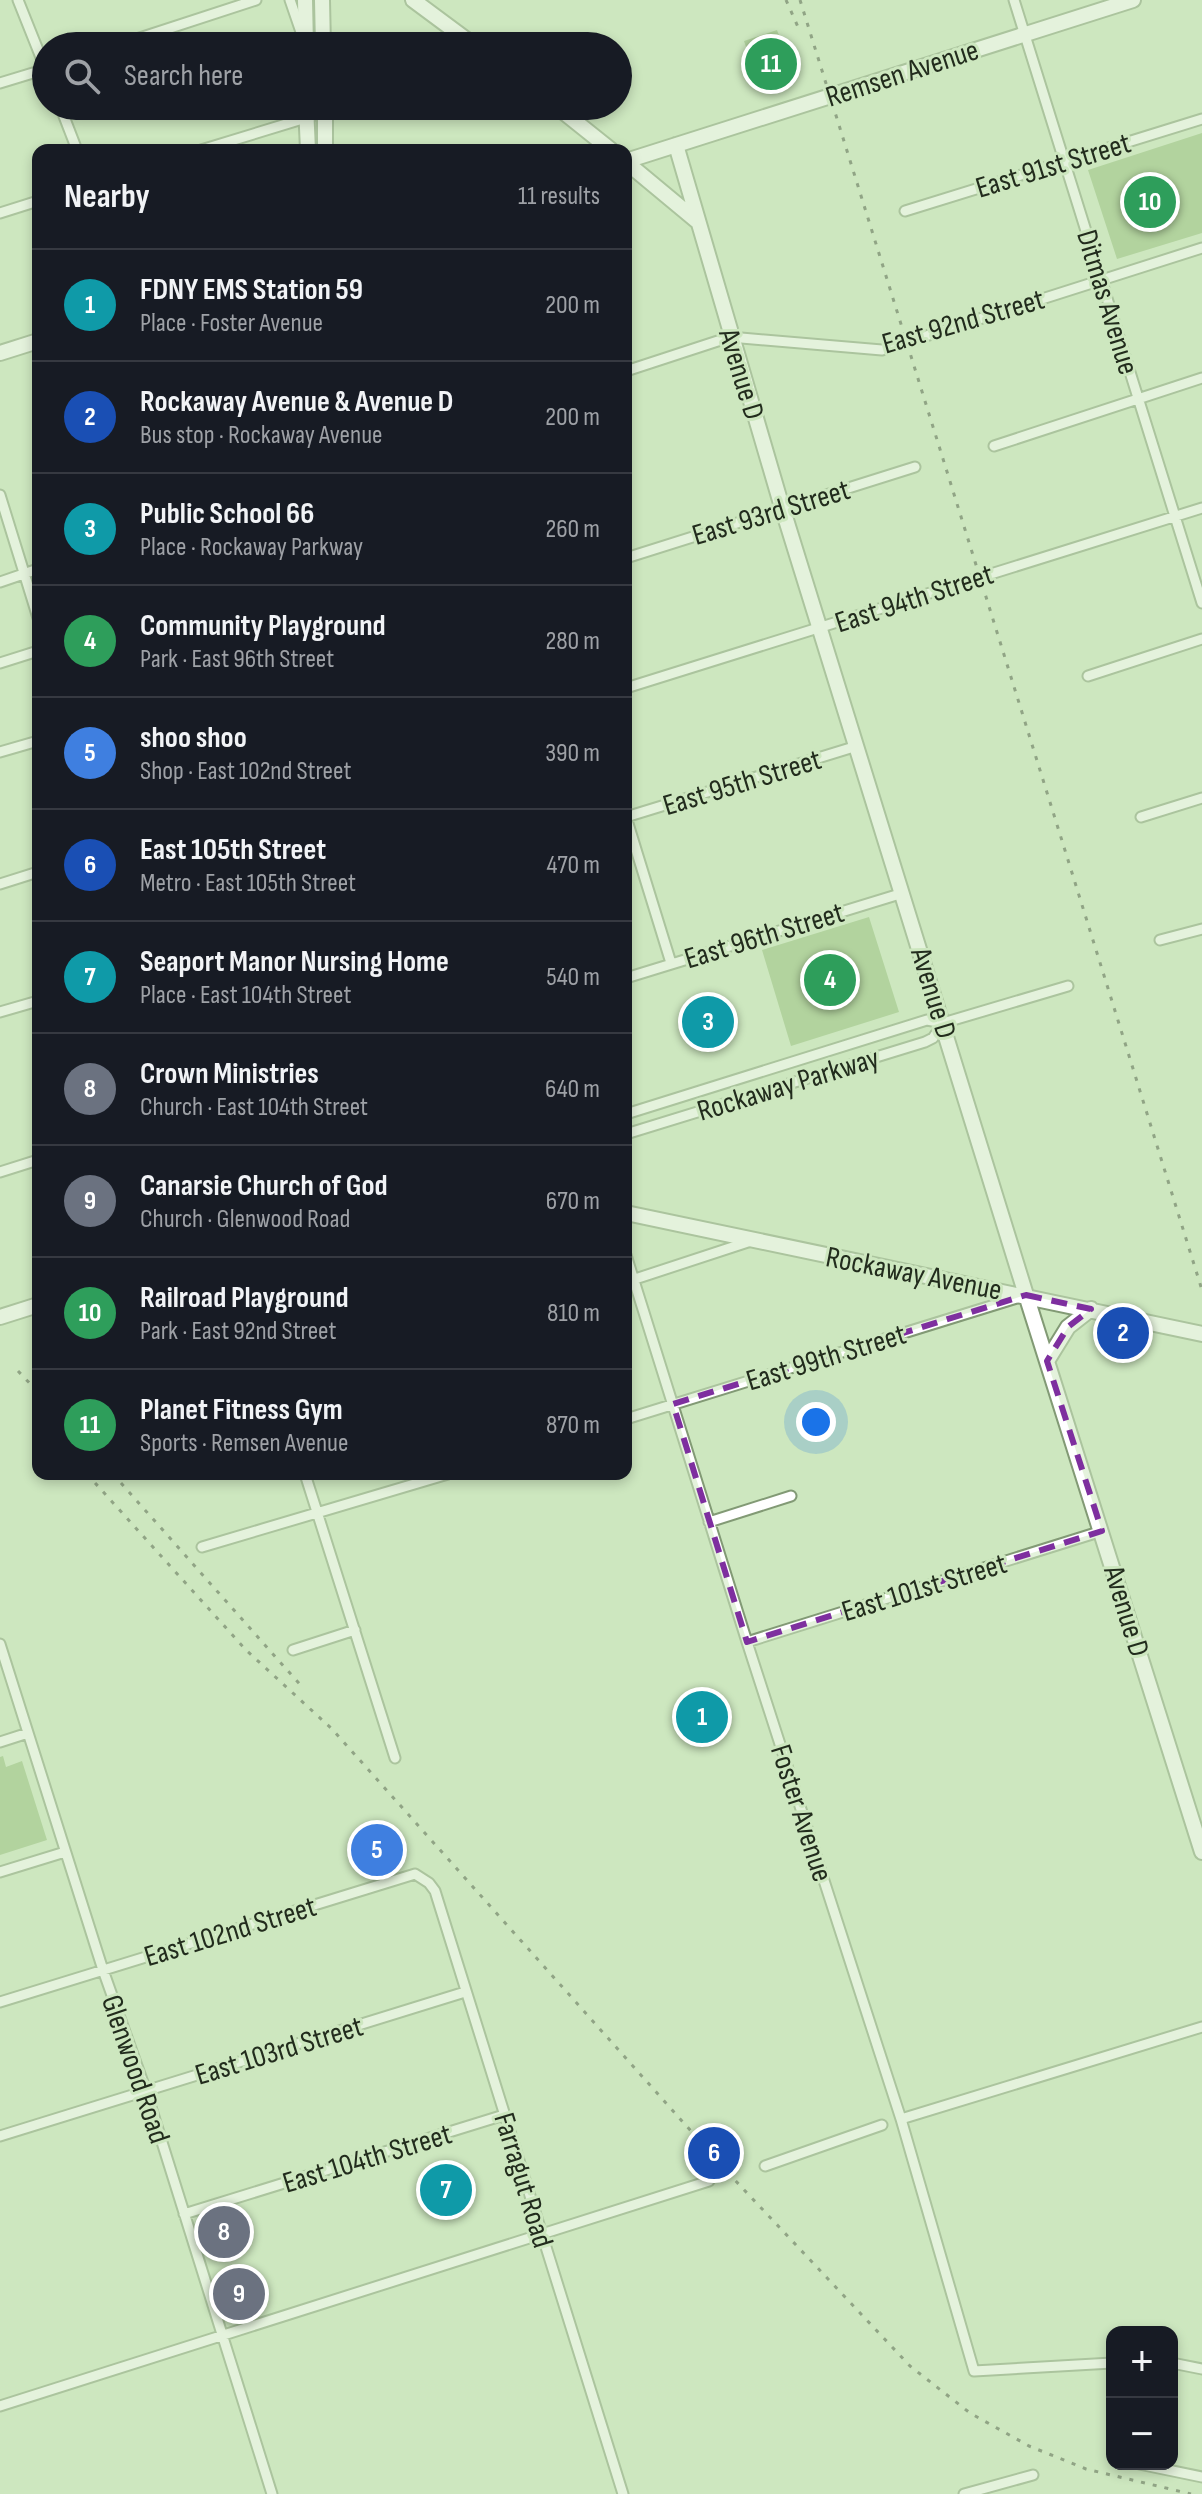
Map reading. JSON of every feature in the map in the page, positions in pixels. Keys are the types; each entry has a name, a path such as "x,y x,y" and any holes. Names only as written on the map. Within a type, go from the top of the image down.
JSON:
{"main road":[{"path":"305,0 306,32"},
{"path":"322,0 323,32"},
{"path":"413,0 456,32"},
{"name":"Remsen Avenue","path":"632,160 1133,0"},
{"path":"307,120 308,144"},
{"path":"325,120 325,144"},
{"path":"574,120 604,144"},
{"name":"Avenue D","path":"676,145 783,509 1202,1852"},
{"path":"632,167 697,221"},
{"path":"0,353 32,343"},
{"name":"Rockaway Avenue","path":"632,1214 1202,1334"},
{"path":"0,1317 32,1307"},
{"path":"1047,1361 1068,1327 1091,1309"}],"street":[{"path":"18,0 32,34"},
{"path":"158,32 256,0"},
{"path":"290,0 301,32"},
{"name":"Ditmas Avenue","path":"1014,0 1202,603"},
{"path":"0,83 32,73"},
{"name":"East 91st Street","path":"905,211 1202,119"},
{"path":"65,120 75,144"},
{"path":"217,144 283,120"},
{"path":"0,213 32,203"},
{"name":"East 92nd Street","path":"632,369 730,337 882,350 1202,248"},
{"path":"994,446 1202,378"},
{"name":"East 93rd Street","path":"632,556 915,467"},
{"path":"0,495 32,597"},
{"name":"East 94th Street","path":"632,686 1202,508"},
{"path":"0,582 32,571"},
{"path":"1088,676 1202,639"},
{"path":"0,663 32,653"},
{"path":"0,752 32,743"},
{"name":"East 95th Street","path":"632,815 857,746"},
{"path":"1141,817 1202,798"},
{"path":"632,836 671,963"},
{"path":"0,884 32,874"},
{"name":"East 96th Street","path":"632,976 903,893"},
{"path":"1160,940 1202,929"},
{"name":"Rockaway Parkway","path":"632,1112 927,1020 943,1023 1068,986"},
{"path":"0,1012 32,1003"},
{"name":"Rockaway Parkway","path":"632,1132 925,1042 933,1038 943,1023"},
{"path":"0,1172 32,1162"},
{"path":"632,1280 754,1240"},
{"name":"Foster Avenue","path":"632,1287 673,1404 901,2119 974,2371 1106,2363"},
{"name":"East 99th Street","path":"632,1417 1026,1295"},
{"path":"307,1480 395,1758"},
{"path":"202,1547 429,1480"},
{"path":"709,1522 791,1496"},
{"name":"East 101st Street","path":"747,1642 1102,1531"},
{"path":"293,1650 355,1630"},
{"name":"Glenwood Road","path":"0,1644 103,1970 146,2091 272,2494"},
{"path":"0,1742 28,1733"},
{"path":"0,1872 65,1852"},
{"name":"East 102nd Street","path":"0,2002 415,1874"},
{"name":"Farragut Road","path":"415,1874 435,1891 623,2494"},
{"name":"East 103rd Street","path":"0,2136 465,1992"},
{"path":"901,2119 1202,2027"},
{"name":"East 104th Street","path":"184,2214 504,2115"},
{"path":"765,2166 882,2125"},
{"path":"0,2406 709,2181"},
{"path":"1178,2364 1202,2369"},
{"path":"1168,2470 1202,2477"},
{"path":"964,2494 996,2489 1033,2475"}],"highlighted area":[{"path":"1026,1295 1091,1309 1068,1327 1047,1361 1102,1531 747,1642 673,1404"}],"green space":[{"path":"777,30 795,80 761,91 744,41"},
{"path":"1202,133 1202,233 1117,259 1088,170"},
{"path":"869,917 899,1012 791,1046 762,950"},
{"path":"3,1756 6,1767 22,1761 47,1840 0,1855 0,1757"}],"railway":[{"path":"786,0 798,27"},
{"path":"800,0 1202,1290"},
{"path":"18,1371 32,1386"},
{"path":"92,1480 246,1650 332,1729 732,2177 910,2366 970,2413 1029,2446 1086,2469 1191,2494"},
{"path":"118,1480 304,1689"}],"place":[{"name":"Planet Fitness Gym","path":"771,64"},
{"name":"Railroad Playground","path":"1150,202"},
{"name":"Community Playground","path":"830,980"},
{"name":"Public School 66","path":"708,1022"},
{"name":"Rockaway Avenue & Avenue D","path":"1123,1333"},
{"name":"FDNY EMS Station 59","path":"702,1717"},
{"name":"shoo shoo","path":"377,1850"},
{"name":"East 105th Street","path":"714,2153"},
{"name":"Seaport Manor Nursing Home","path":"446,2190"},
{"name":"Crown Ministries","path":"224,2232"},
{"name":"Canarsie Church of God","path":"239,2294"}]}
